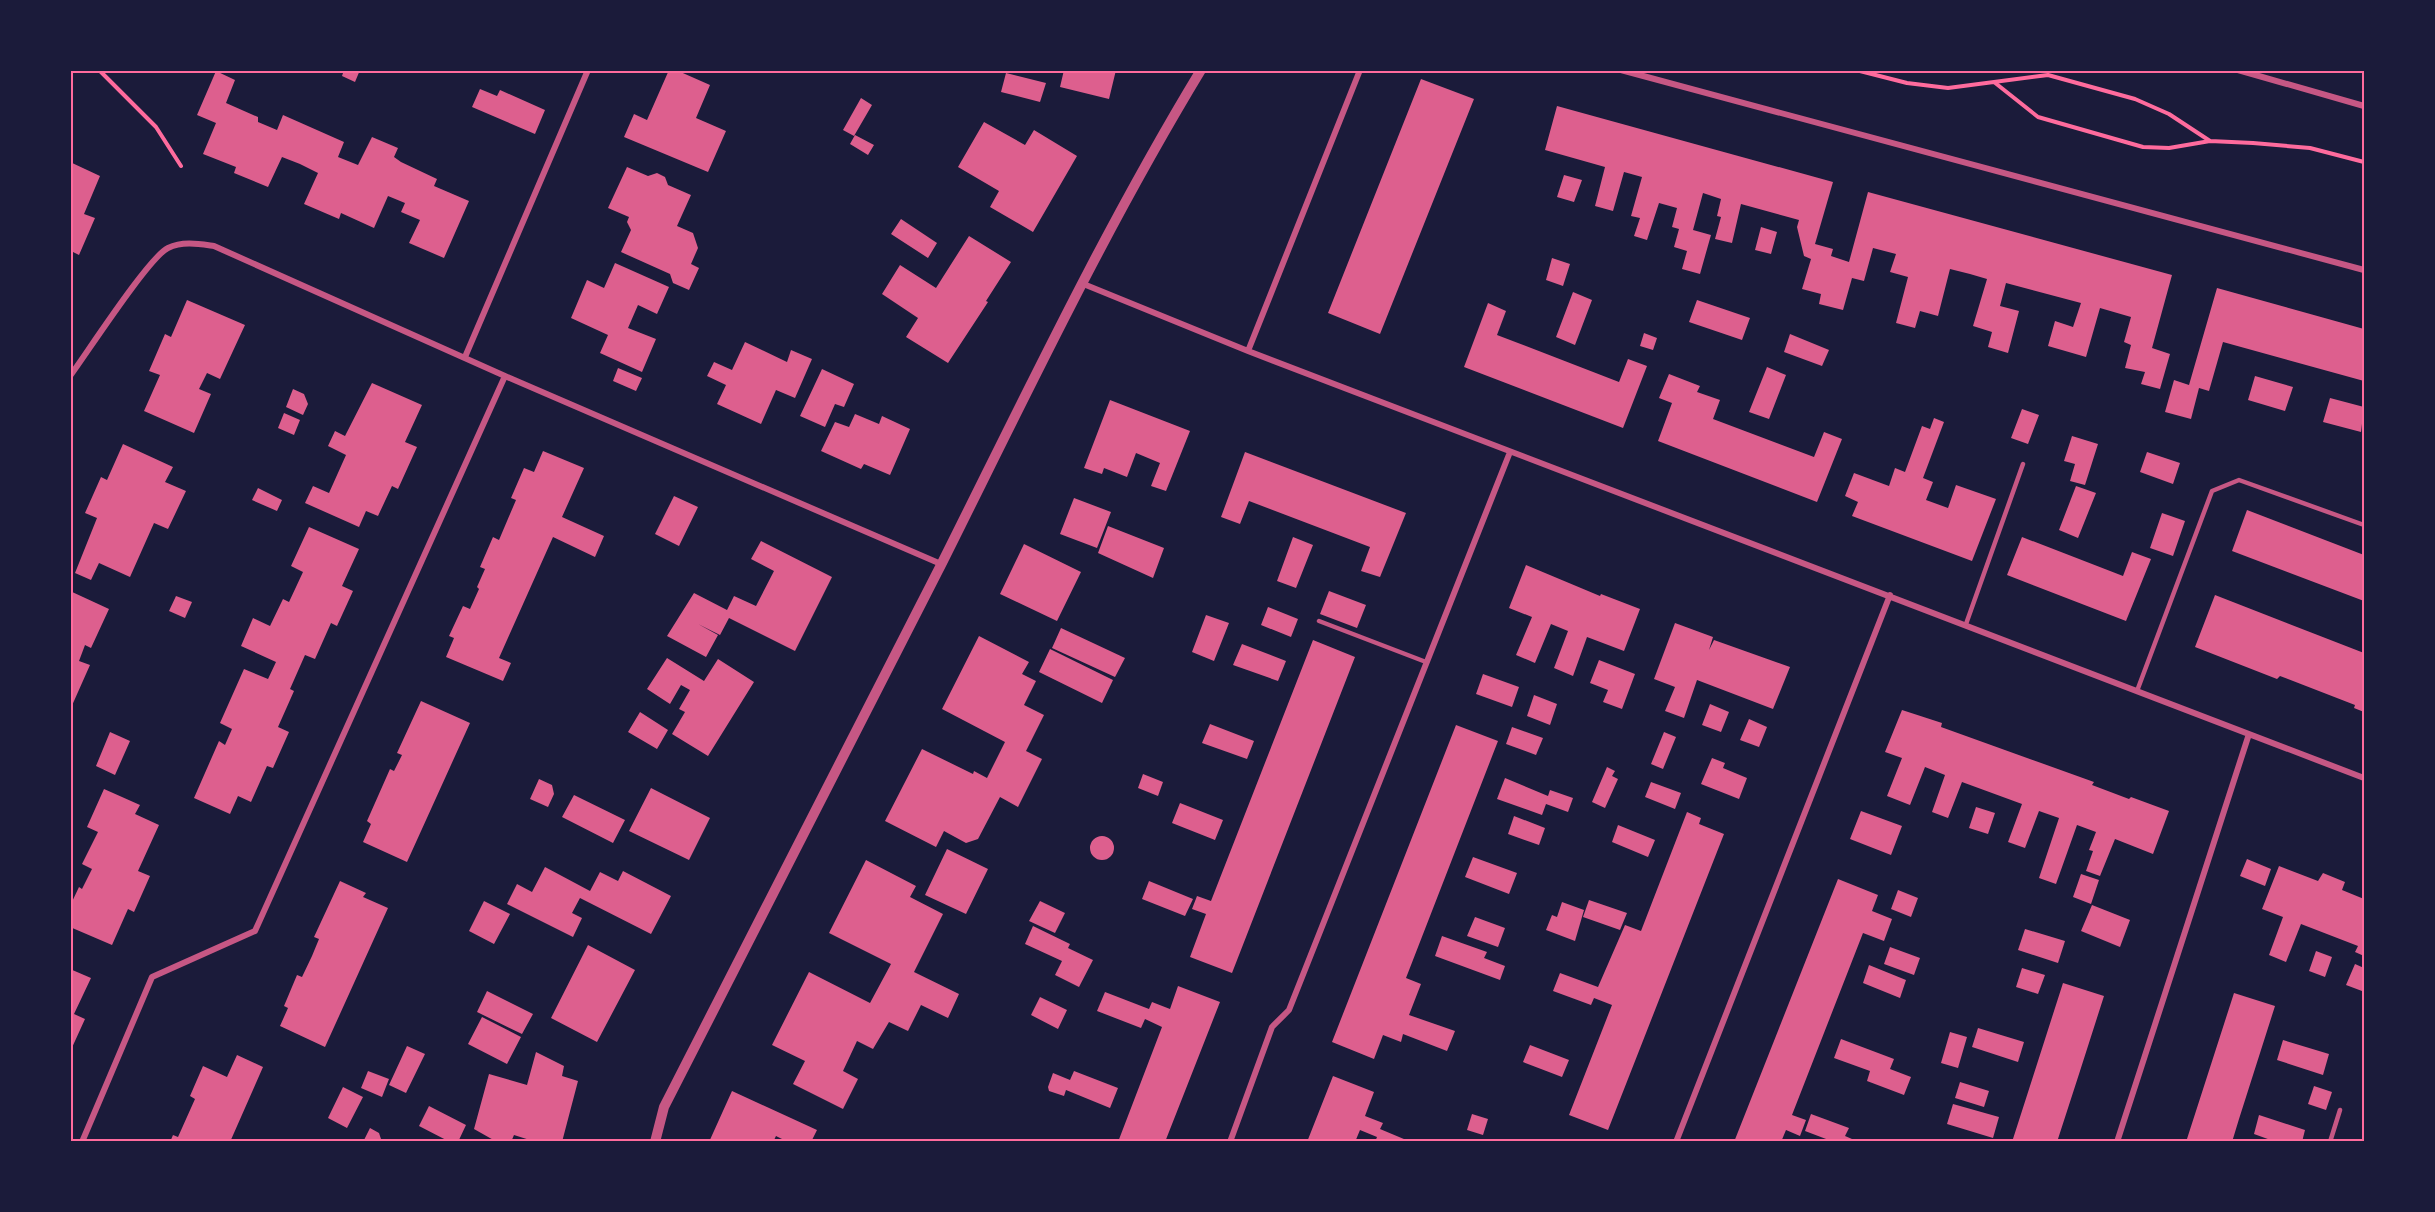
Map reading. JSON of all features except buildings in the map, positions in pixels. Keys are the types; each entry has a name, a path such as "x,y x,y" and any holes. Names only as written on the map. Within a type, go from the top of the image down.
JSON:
{"street":[{"path":"465,357 588,70"},
{"path":"655,1142 664,1107 941,564 1080,283 1201,70"},
{"path":"1248,351 1360,70"},
{"path":"1621,70 2364,270"},
{"path":"2238,70 2364,106"},
{"path":"70,376 144,272 167,248 190,243 214,246 506,376 941,564"},
{"path":"1080,283 1248,351 2364,778"},
{"path":"82,1142 152,977 255,931 506,376"},
{"path":"1230,1142 1272,1027 1289,1010 1510,452"},
{"path":"1676,1142 1890,595"},
{"path":"2117,1142 2249,734"}],"lane":[{"path":"1966,624 2023,464"},
{"path":"2137,691 2212,491 2240,480 2364,525"},
{"path":"1319,621 1426,662"},
{"path":"2330,1142 2340,1110"}],"path":[{"path":"99,70 156,127 181,166"},
{"path":"1856,70 1907,83 1948,88 2048,75 2135,99 2169,114 2210,141"},
{"path":"1994,82 2038,117 2143,147 2169,148 2210,141 2310,148 2364,162"}]}
